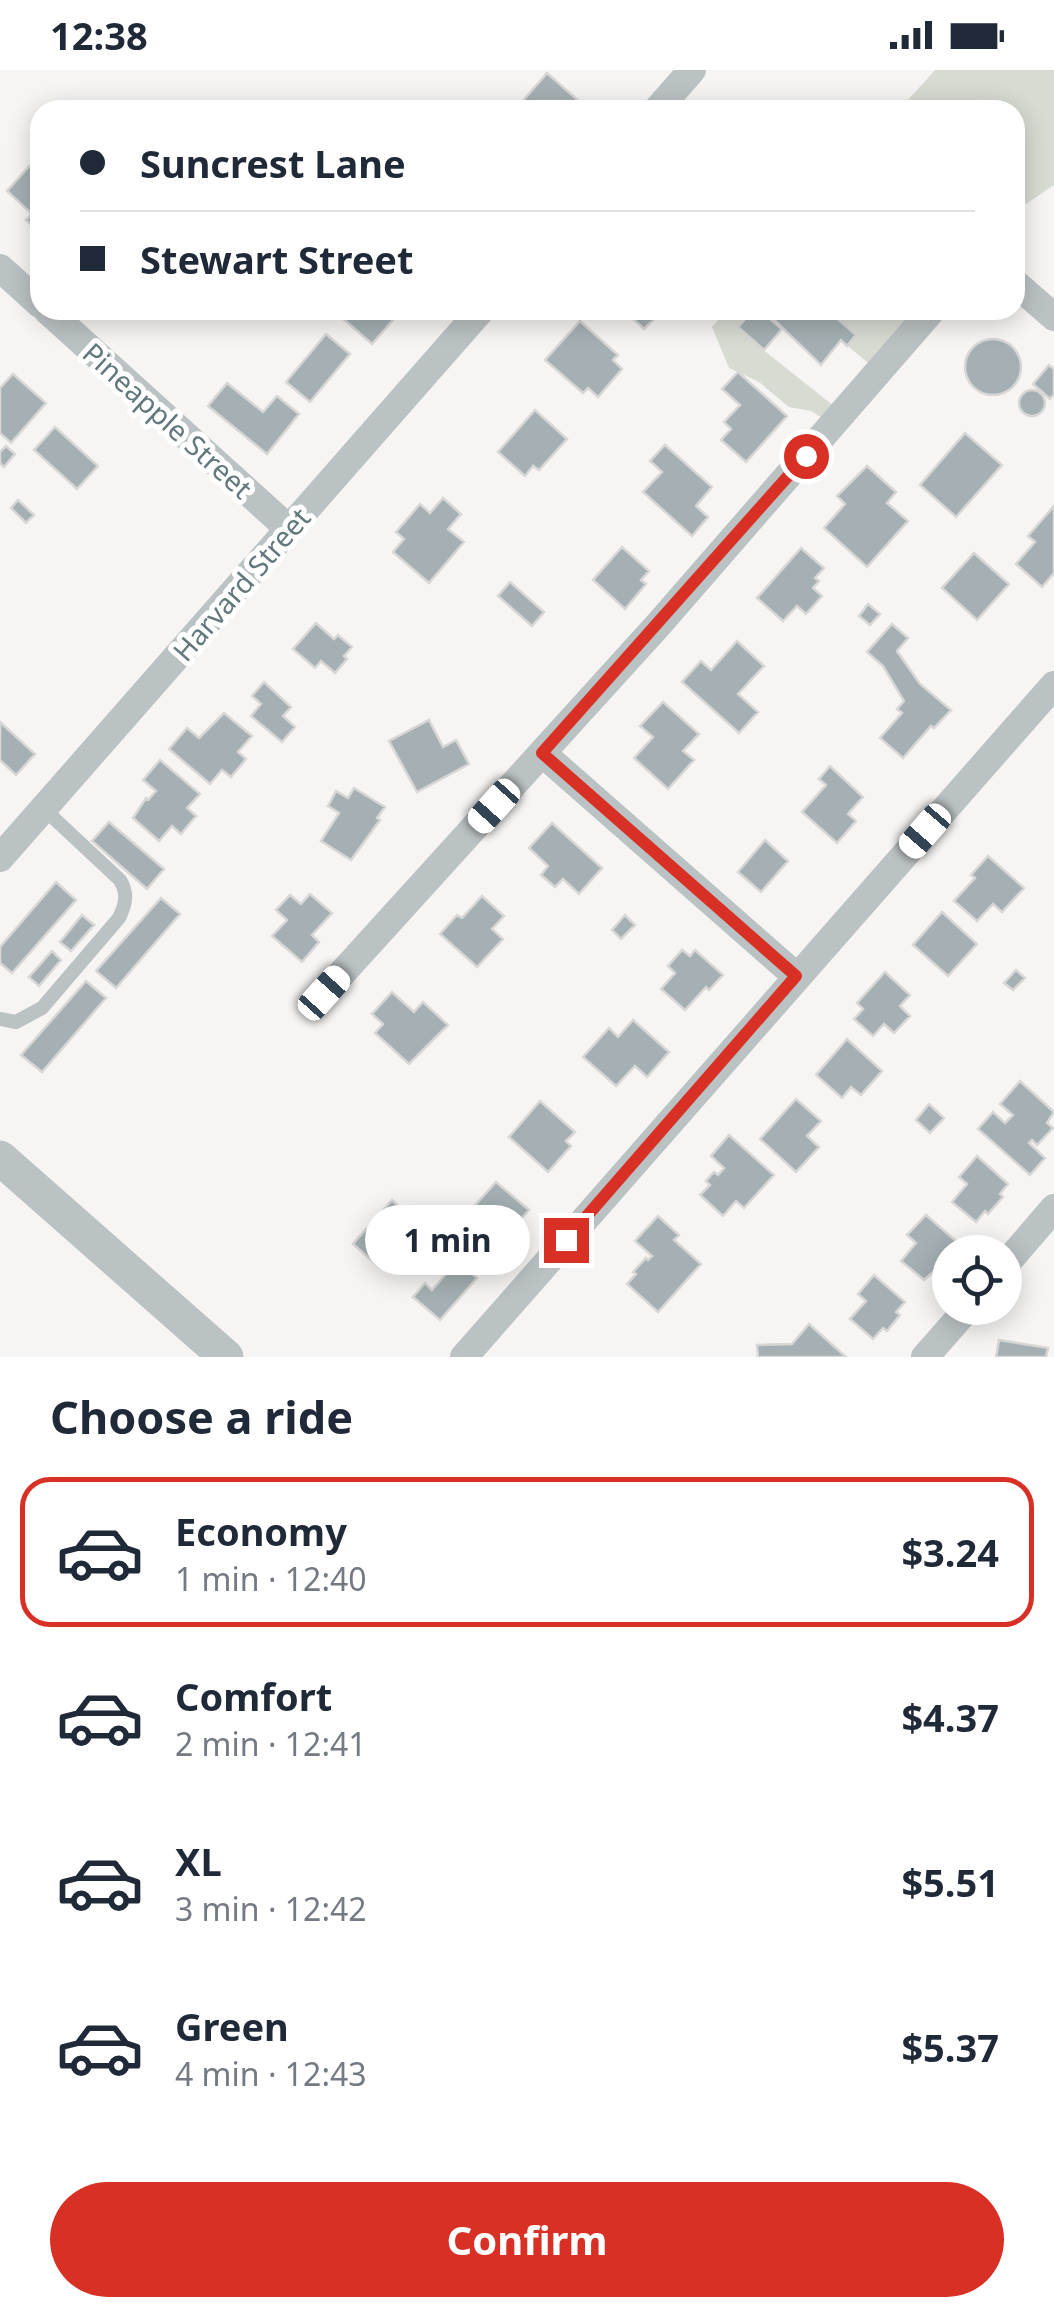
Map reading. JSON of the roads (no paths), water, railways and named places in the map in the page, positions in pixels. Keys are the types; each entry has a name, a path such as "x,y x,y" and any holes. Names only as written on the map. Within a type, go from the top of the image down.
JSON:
{"street":[{"path":"666,100 692,70"},
{"path":"0,268 30,295"},
{"path":"1025,292 1054,317"},
{"name":"Pineapple Street","path":"58,320 288,529"},
{"name":"Harvard Street","path":"0,858 472,320"},
{"path":"324,993 542,753 923,320"},
{"path":"464,1357 1054,685"},
{"path":"542,753 796,976"},
{"path":"0,1158 226,1357"},
{"path":"1022,1245 1054,1208"},
{"path":"925,1357 953,1325"}],"lane":[{"path":"0,1019 16,1022 42,1008 125,906 125,888 120,880 44,809"}]}
